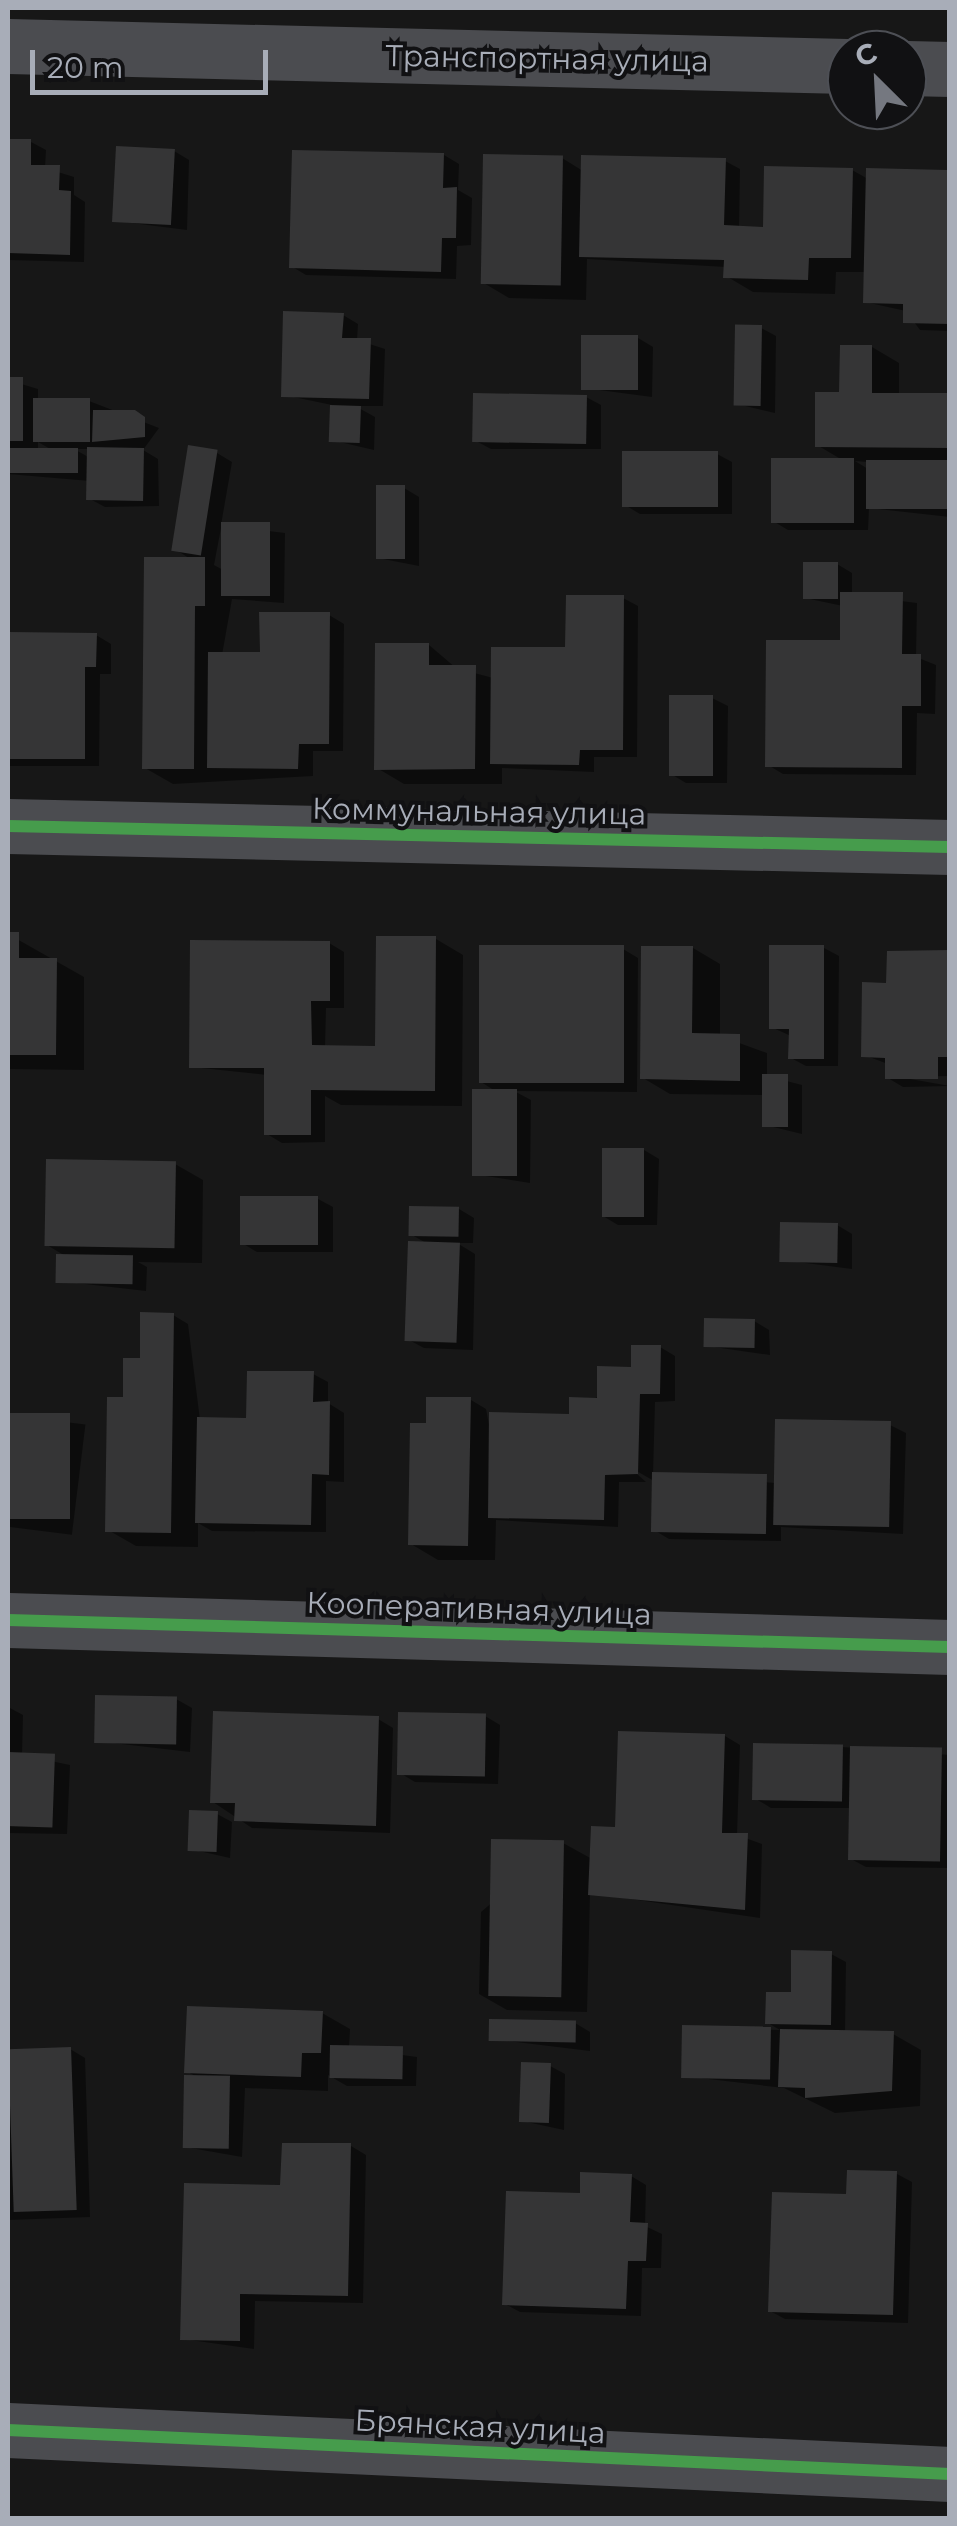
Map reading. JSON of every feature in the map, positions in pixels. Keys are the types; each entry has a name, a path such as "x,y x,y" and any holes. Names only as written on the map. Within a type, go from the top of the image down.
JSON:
{"street":[{"name":"Транспортная улица","path":"8,46 827,66"},
{"name":"Коммунальная улица","path":"8,826 950,847"},
{"name":"Кооперативная улица","path":"8,1620 950,1647"},
{"name":"Брянская улица","path":"8,2430 950,2474"}],"building":[{"path":"8,139 31,139 31,165 60,165 59,190 71,191 70,255 8,253"},
{"path":"116,146 175,149 171,225 112,222"},
{"path":"292,150 444,153 443,188 457,187 456,238 442,238 441,272 289,268"},
{"path":"483,154 563,155 561,285 481,284"},
{"path":"581,155 726,158 724,225 763,227 764,166 853,168 851,258 809,258 808,280 723,278 724,260 579,257"},
{"path":"866,168 947,170 950,324 903,323 903,304 863,303"},
{"path":"283,311 344,313 342,338 371,338 369,399 281,397"},
{"path":"735,325 762,325 761,406 734,406"},
{"path":"581,335 638,335 638,390 581,390"},
{"path":"840,345 872,345 872,393 950,393 950,448 815,447 815,392 839,392"},
{"path":"8,377 23,377 23,441 8,441"},
{"path":"473,393 587,395 586,444 472,442"},
{"path":"33,398 90,398 90,442 33,442"},
{"path":"330,405 361,406 360,443 329,442"},
{"path":"93,410 135,410 145,417 145,437 92,442"},
{"path":"188,445 218,450 201,555 171,551"},
{"path":"87,447 144,448 143,501 86,500"},
{"path":"8,448 78,448 78,473 8,473"},
{"path":"622,451 718,451 718,507 622,507"},
{"path":"771,458 854,458 854,523 771,523"},
{"path":"866,460 950,460 950,509 866,509"},
{"path":"376,485 405,485 405,559 376,559"},
{"path":"221,522 270,522 270,596 221,596"},
{"path":"144,557 205,557 205,606 195,606 194,769 142,769"},
{"path":"803,562 838,562 838,599 803,599"},
{"path":"840,592 903,592 902,654 921,654 921,706 902,706 902,768 765,767 766,640 840,640"},
{"path":"566,595 624,595 623,750 580,750 579,765 490,764 491,647 565,647"},
{"path":"259,612 330,612 329,744 299,744 298,769 207,768 208,652 260,652"},
{"path":"8,632 97,633 96,667 85,667 85,759 8,759"},
{"path":"375,643 429,643 429,665 476,665 475,769 374,770"},
{"path":"669,695 713,695 713,776 669,776"},
{"path":"8,932 19,932 19,958 57,958 56,1055 8,1055"},
{"path":"376,936 436,936 435,1091 311,1090 311,1135 264,1135 264,1068 189,1068 190,940 330,941 330,1001 311,1001 312,1045 375,1046"},
{"path":"479,945 624,945 624,1083 479,1083"},
{"path":"769,945 824,945 824,1059 788,1059 789,1029 769,1029"},
{"path":"641,946 693,946 692,1033 740,1034 740,1081 640,1079"},
{"path":"950,950 950,1057 938,1057 938,1079 885,1079 885,1058 861,1057 862,982 886,983 887,951"},
{"path":"762,1074 788,1074 788,1127 762,1127"},
{"path":"472,1089 517,1089 517,1176 472,1176"},
{"path":"602,1148 644,1148 644,1217 602,1217"},
{"path":"46,1159 176,1161 174,1248 44,1246"},
{"path":"240,1196 318,1196 318,1245 240,1245"},
{"path":"409,1206 459,1207 458,1237 408,1236"},
{"path":"780,1222 838,1223 837,1263 779,1262"},
{"path":"408,1241 460,1243 456,1343 405,1341"},
{"path":"56,1254 133,1255 132,1284 55,1283"},
{"path":"140,1312 174,1313 171,1533 105,1532 107,1397 123,1397 123,1358 140,1358"},
{"path":"704,1318 755,1319 754,1348 703,1347"},
{"path":"631,1345 661,1345 660,1394 640,1394 638,1474 605,1475 604,1520 488,1518 489,1412 569,1414 569,1397 597,1398 597,1366 631,1367"},
{"path":"247,1371 314,1371 313,1402 330,1401 329,1475 312,1474 311,1525 195,1523 197,1417 246,1418"},
{"path":"426,1397 471,1397 468,1546 408,1545 410,1423 426,1423"},
{"path":"8,1413 70,1413 70,1519 8,1519"},
{"path":"775,1419 891,1421 889,1527 773,1525"},
{"path":"652,1472 767,1474 766,1534 651,1532"},
{"path":"95,1695 177,1696 176,1744 94,1743"},
{"path":"213,1711 379,1716 376,1826 234,1821 235,1803 210,1803"},
{"path":"398,1712 486,1714 485,1777 397,1775"},
{"path":"618,1731 725,1734 722,1833 748,1833 745,1910 588,1895 591,1826 615,1827"},
{"path":"753,1743 843,1745 842,1802 752,1800"},
{"path":"850,1746 942,1748 940,1862 848,1860"},
{"path":"8,1752 55,1754 52,1828 8,1826"},
{"path":"189,1810 218,1811 217,1852 188,1851"},
{"path":"491,1839 564,1840 561,1997 488,1996"},
{"path":"791,1950 832,1951 831,2025 765,2024 766,1992 791,1992"},
{"path":"187,2006 323,2011 321,2053 302,2053 301,2077 184,2073"},
{"path":"489,2019 576,2021 576,2043 489,2041"},
{"path":"682,2025 771,2027 770,2080 681,2078"},
{"path":"780,2029 894,2031 892,2091 805,2098 805,2088 778,2087"},
{"path":"330,2045 403,2046 402,2079 329,2078"},
{"path":"71,2047 77,2210 14,2212 8,2049"},
{"path":"521,2062 551,2063 549,2123 519,2122"},
{"path":"184,2075 230,2076 229,2149 183,2148"},
{"path":"282,2143 351,2143 348,2296 240,2294 240,2341 180,2340 184,2183 280,2185"},
{"path":"847,2170 897,2171 893,2315 768,2312 772,2192 846,2194"},
{"path":"580,2172 632,2174 630,2222 648,2223 646,2261 628,2261 626,2309 502,2305 506,2191 580,2193"}],"cycle path":[{"path":"8,826 950,847"},
{"path":"8,1620 950,1647"},
{"path":"8,2430 950,2474"}]}
